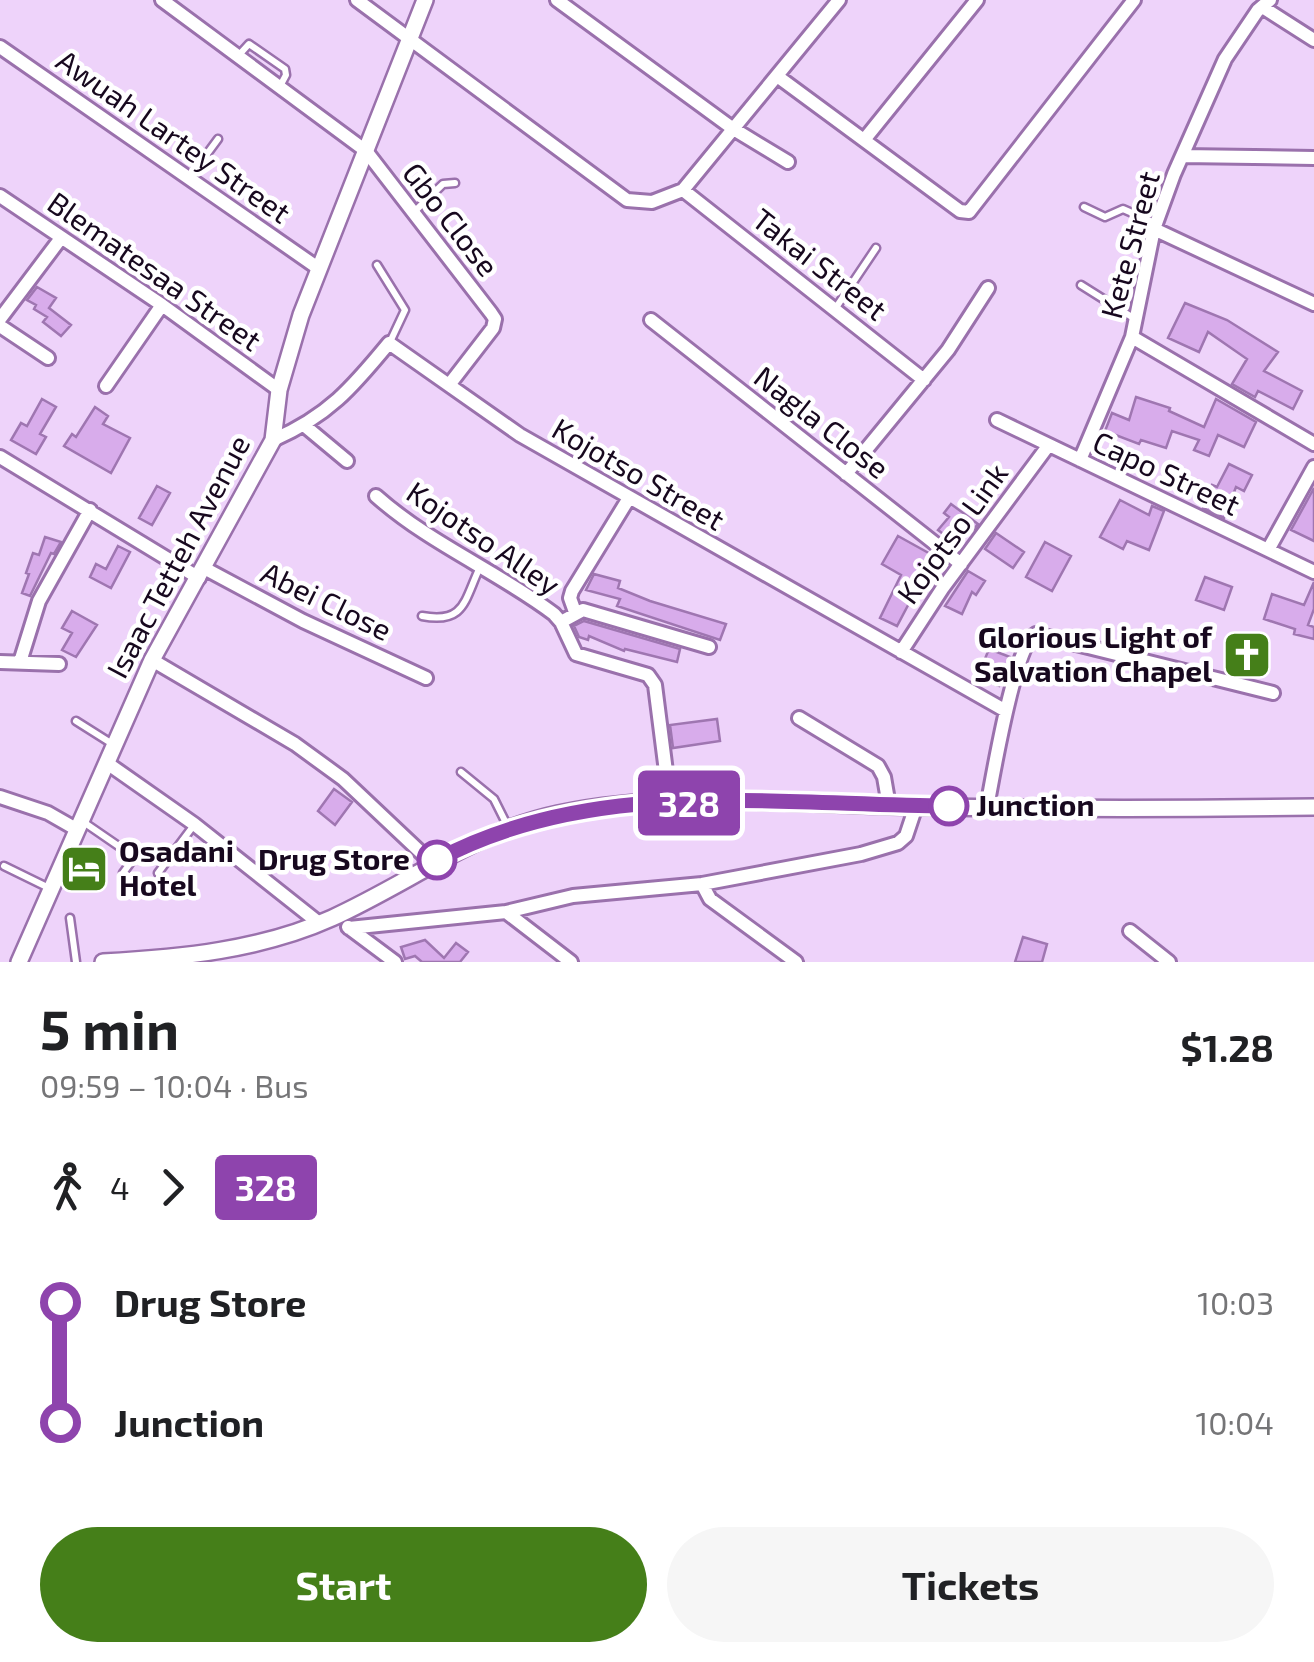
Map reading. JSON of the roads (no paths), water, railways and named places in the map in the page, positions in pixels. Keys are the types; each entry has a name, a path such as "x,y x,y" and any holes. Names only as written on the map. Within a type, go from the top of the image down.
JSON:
{"street":[{"name":"Gbo Close","path":"162,0 366,151 495,319 493,328 449,385"},
{"path":"357,0 627,200 652,202 683,190 840,0"},
{"name":"Isaac Tetteh Avenue","path":"20,962 152,660 273,440 278,390 318,268 425,0"},
{"path":"557,0 732,128 788,162"},
{"path":"864,140 976,0"},
{"path":"777,76 960,210 969,212 1134,0"},
{"path":"1267,4 1314,40"},
{"name":"Kete Street","path":"1080,460 1132,337 1155,226 1182,156 1224,59 1258,10 1267,4"},
{"name":"Awuah Lartey Street","path":"0,48 318,268"},
{"path":"1182,156 1314,158"},
{"name":"Takai Street","path":"683,190 924,380"},
{"name":"Blematesaa Street","path":"0,196 278,390"},
{"path":"1155,226 1314,304"},
{"path":"48,358 0,322 60,238"},
{"path":"846,474 960,334 988,288"},
{"path":"106,386 162,306"},
{"name":"Nagla Close","path":"650,320 961,564"},
{"path":"1132,337 1314,444"},
{"path":"273,440 305,426 343,397 389,343"},
{"name":"Kojotso Street","path":"389,343 520,435 1006,711"},
{"name":"Capo Street","path":"997,420 1314,572"},
{"path":"305,426 347,461"},
{"name":"Kojotso Link","path":"901,652 1048,446"},
{"name":"Abei Close","path":"0,456 202,573 426,678"},
{"path":"1268,550 1314,468"},
{"name":"Kojotso Alley","path":"376,496 410,526 538,602 561,622 576,654 648,675 655,685 670,803"},
{"path":"574,612 572,591 628,498"},
{"path":"20,662 39,601 90,510"},
{"path":"561,622 574,612 594,612 709,648"},
{"path":"986,807 1024,645 1036,634 1273,692"},
{"path":"152,660 294,744 343,779 432,862"},
{"path":"0,662 59,664"},
{"path":"799,718 878,766 889,806"},
{"path":"107,763 327,920 349,928 395,962"},
{"path":"0,797 79,824"},
{"path":"103,962 174,960 245,946 327,920 432,862 508,828 583,810 670,803 1314,807"},
{"path":"349,928 506,912 572,896 773,873 898,843 906,836 916,806"},
{"path":"702,884 710,899 796,962"},
{"path":"506,912 571,962"},
{"path":"1130,930 1169,962"}],"lane":[{"path":"189,178 218,139"},
{"path":"413,212 443,184 455,183"},
{"path":"1084,207 1105,217 1123,210 1155,226"},
{"path":"835,310 876,248"},
{"path":"377,265 405,310 389,343"},
{"path":"1081,285 1136,320"},
{"path":"422,616 445,620 456,614 480,566"},
{"path":"76,722 115,746"},
{"path":"460,772 494,798 508,828"},
{"path":"79,824 130,854 131,862 123,873"},
{"path":"158,873 194,824"},
{"path":"4,866 50,888"},
{"path":"70,918 76,962"}],"place":[{"name":"Glorious Light of Salvation Chapel","path":"1247,655"},
{"name":"Junction","path":"949,806"},
{"name":"Drug Store","path":"437,860"},
{"name":"Osadani Hotel","path":"84,869"}]}
